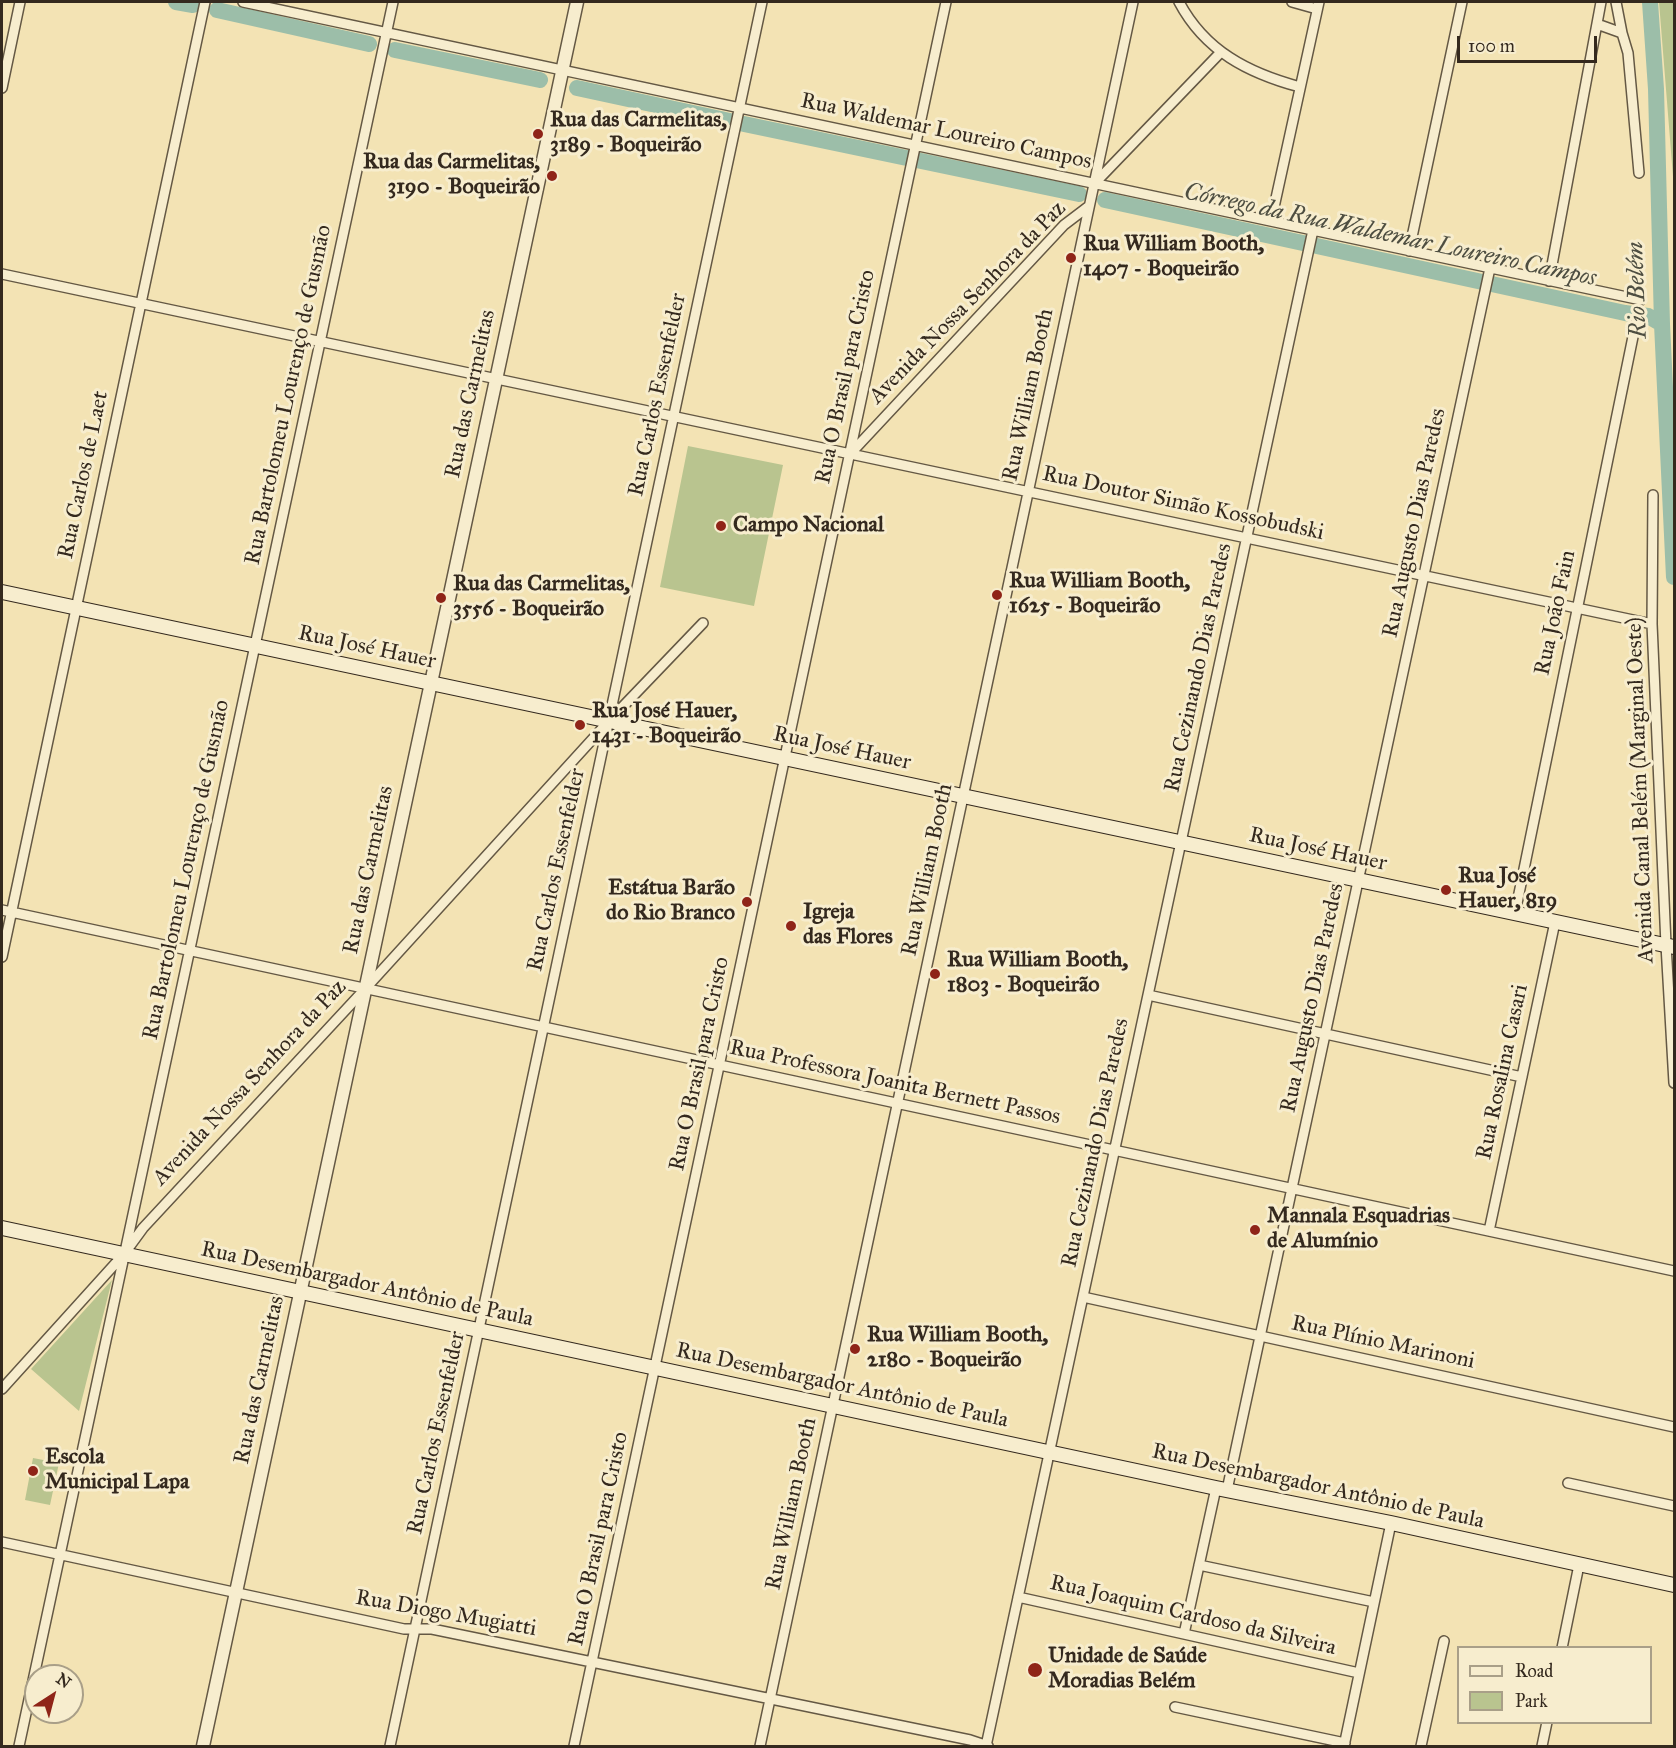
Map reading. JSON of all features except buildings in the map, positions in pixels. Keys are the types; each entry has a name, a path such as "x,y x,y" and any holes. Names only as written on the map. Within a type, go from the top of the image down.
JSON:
{"main road":[{"name":"Rua José Hauer","path":"2,592 1670,946"},
{"name":"Rua Desembargador Antônio de Paula","path":"2,1228 1674,1585"}],"street":[{"path":"2,88 20,2"},
{"name":"Rua Carlos de Laet","path":"2,957 6,911 76,608 205,2"},
{"name":"Rua Waldemar Loureiro Campos","path":"243,2 1271,221 1313,235 1409,251 1489,272 1549,281 1641,300"},
{"name":"Rua Bartolomeu Lourenço de Gusmão","path":"19,1746 393,2"},
{"name":"Rua das Carmelitas","path":"202,1746 577,2"},
{"name":"Rua Carlos Essenfelder","path":"390,1746 762,2"},
{"name":"Rua O Brasil para Cristo","path":"574,1746 946,2"},
{"name":"Rua William Booth","path":"760,1746 1133,2"},
{"path":"1179,2 1193,24 1221,52 1260,75 1300,87"},
{"path":"1271,221 1318,5 1292,2"},
{"path":"1409,251 1462,2"},
{"path":"1549,281 1601,2"},
{"path":"1616,2 1628,52 1639,173"},
{"path":"1597,24 1622,33"},
{"path":"1094,184 1221,52"},
{"name":"Avenida Nossa Senhora da Paz","path":"850,454 1064,225 1089,206"},
{"name":"Rua Cezinando Dias Paredes","path":"987,1746 1313,235"},
{"name":"Rua Augusto Dias Paredes","path":"1184,1634 1199,1565 1260,1336 1489,272"},
{"name":"Rua Doutor Simão Kossobudski","path":"2,274 1652,624"},
{"name":"Rua João Fain","path":"1515,913 1636,322"},
{"name":"Avenida Canal Belém (Marginal Oeste)","path":"1653,495 1652,624 1670,946 1674,1083"},
{"name":"Avenida Nossa Senhora da Paz","path":"2,1389 124,1254 143,1228 609,721 703,623"},
{"name":"Rua Professora Joanita Bernett Passos","path":"6,911 1674,1271"},
{"name":"Rua Rosalina Casari","path":"1489,1231 1555,922"},
{"path":"1148,994 1522,1077"},
{"name":"Rua Plínio Marinoni","path":"1083,1297 1674,1427"},
{"path":"1568,1483 1674,1506"},
{"path":"1175,1707 1344,1745 1390,1523"},
{"name":"Rua Diogo Mugiatti","path":"2,1542 404,1629 432,1629 970,1740 987,1746"},
{"path":"1562,1646 1579,1564"},
{"path":"1199,1565 1374,1602"},
{"name":"Rua Joaquim Cardoso da Silveira","path":"1018,1597 1359,1673"},
{"path":"1421,1746 1444,1641"},
{"path":"1542,1746 1547,1724"}],"green space":[{"path":"1659,2 1674,2 1674,189"},
{"name":"Campo Nacional","path":"688,446 783,465 754,606 660,587"},
{"path":"112,1280 79,1411 31,1369"},
{"path":"33,1458 59,1463 50,1505 25,1500"}],"waterway":[{"name":"Córrego da Rua Waldemar Loureiro Campos","path":"176,2 193,5"},
{"name":"Rio Belém","path":"1650,2 1656,89 1662,324 1674,577"},
{"name":"Córrego da Rua Waldemar Loureiro Campos","path":"217,10 369,44"},
{"name":"Córrego da Rua Waldemar Loureiro Campos","path":"395,50 540,80"},
{"name":"Córrego da Rua Waldemar Loureiro Campos","path":"577,88 730,121"},
{"name":"Córrego da Rua Waldemar Loureiro Campos","path":"744,124 1079,194"},
{"name":"Córrego da Rua Waldemar Loureiro Campos","path":"1105,200 1625,313 1648,316 1662,324"}],"place":[{"name":"Rua das Carmelitas, 3189 - Boqueirão","path":"538,134"},
{"name":"Rua das Carmelitas, 3190 - Boqueirão","path":"552,176"},
{"name":"Rua William Booth, 1407 - Boqueirão","path":"1071,258"},
{"name":"Campo Nacional","path":"721,526"},
{"name":"Rua William Booth, 1625 - Boqueirão","path":"997,595"},
{"name":"Rua das Carmelitas, 3556 - Boqueirão","path":"441,598"},
{"name":"Rua José Hauer, 1431 - Boqueirão","path":"580,725"},
{"name":"Rua José Hauer, 819","path":"1446,890"},
{"name":"Estátua Barão do Rio Branco","path":"747,902"},
{"name":"Igreja das Flores","path":"791,926"},
{"name":"Rua William Booth, 1803 - Boqueirão","path":"935,974"},
{"name":"Mannala Esquadrias de Alumínio","path":"1255,1230"},
{"name":"Rua William Booth, 2180 - Boqueirão","path":"855,1349"},
{"name":"Escola Municipal Lapa","path":"33,1471"},
{"name":"Unidade de Saúde Moradias Belém","path":"1035,1670"}]}
